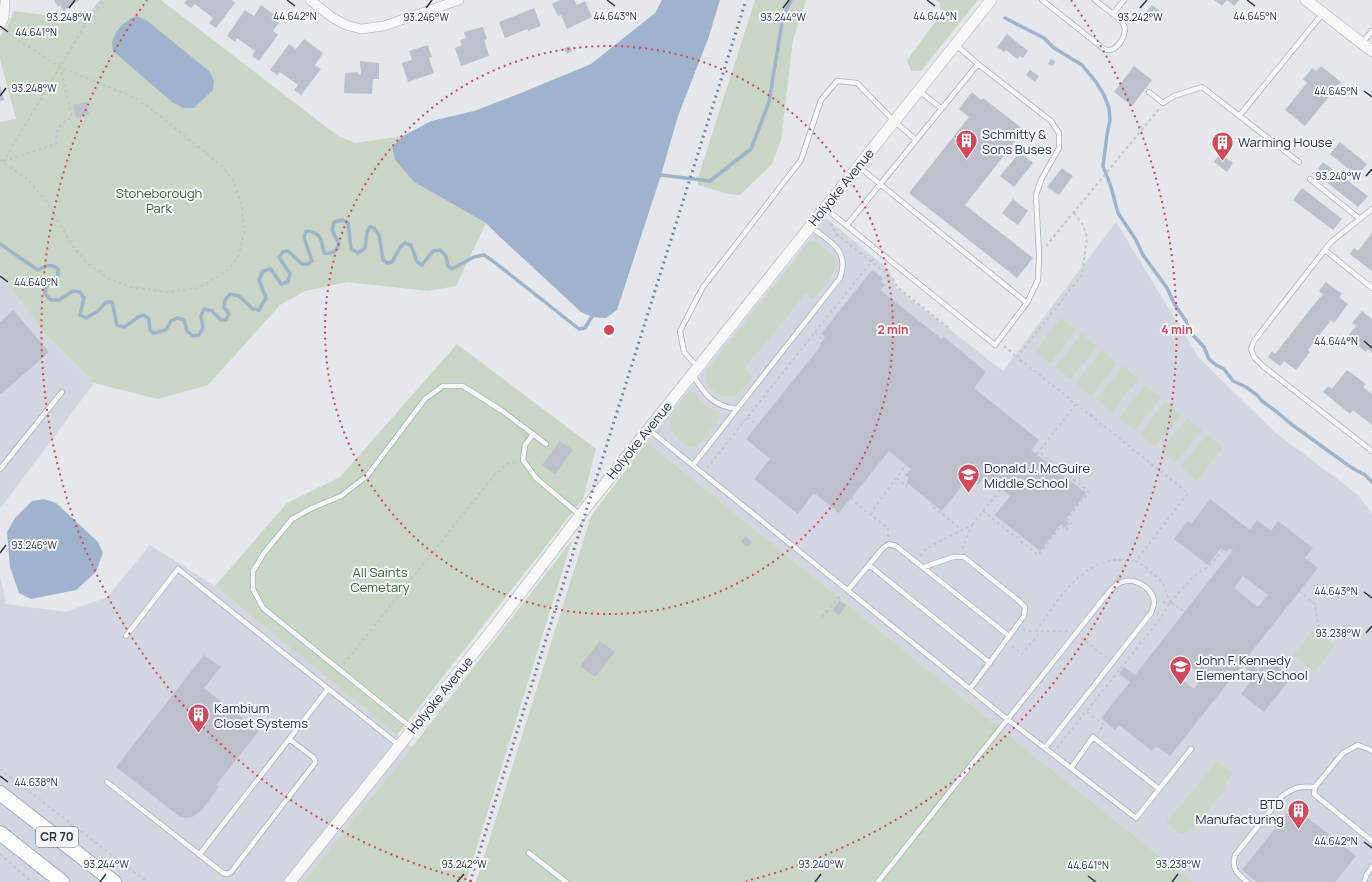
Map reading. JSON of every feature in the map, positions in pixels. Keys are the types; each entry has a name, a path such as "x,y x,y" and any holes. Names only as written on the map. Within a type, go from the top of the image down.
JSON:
{"main road":[{"name":"CR 70","path":"0,793 114,882"},
{"name":"CR 70","path":"0,833 62,882"}],"street":[{"path":"0,25 4,18 5,0"},
{"path":"310,0 333,18 346,25 361,29 384,26 459,0"},
{"name":"Holyoke Avenue","path":"290,882 493,629 580,515 810,226 829,211 858,166 991,0"},
{"path":"1306,0 1372,51"}],"lane":[{"path":"1042,0 1108,50 1113,50 1122,40 1126,30 1122,21 1095,0"},
{"path":"1113,14 1124,0"},
{"path":"1240,115 1323,13"},
{"path":"1362,43 1372,30"},
{"path":"829,211 995,345 1028,303 1038,280 1039,255 1036,195 1041,180 1059,148 1059,133 1051,121 978,64 955,44"},
{"path":"847,225 978,64"},
{"path":"737,409 726,408 713,401 704,392 695,370 684,352 680,331 703,287 801,160 822,100 837,81 857,83 894,121 916,140"},
{"path":"1149,92 1163,103 1174,96 1202,87 1299,162"},
{"path":"918,90 941,108"},
{"path":"858,166 1028,303"},
{"path":"1310,179 1360,219"},
{"path":"1372,209 1340,234 1325,250 1254,341 1251,349 1254,357 1264,367 1372,451"},
{"path":"693,465 840,278 844,268 842,253 810,226"},
{"path":"1325,250 1372,288"},
{"path":"413,729 263,608 253,589 253,572 264,553 292,519 312,508 342,496 367,476 425,399 443,386 463,386 501,410 546,444"},
{"path":"0,469 62,392"},
{"path":"648,429 1007,719 1136,818 1191,749"},
{"path":"533,434 525,445 523,460 536,478 580,515"},
{"path":"848,590 883,548 889,544 896,546 924,567 1009,636"},
{"path":"924,567 953,557 964,557 1025,607 1024,616 970,689"},
{"path":"869,565 990,663"},
{"path":"126,636 178,569 400,746"},
{"path":"878,882 1007,719 1116,585 1126,580 1140,582 1149,590 1154,603 1151,613 1045,748"},
{"path":"199,855 328,689"},
{"path":"1071,768 1093,737 1159,789"},
{"path":"107,782 199,855 223,873 228,874 236,866 315,763 313,757 289,738"},
{"path":"1372,752 1369,749 1358,745 1343,752 1315,787 1314,794 1372,841"},
{"path":"1247,882 1236,872 1232,863 1235,855 1282,796 1292,789 1301,786 1315,787"},
{"path":"529,853 566,882"},
{"path":"1364,882 1366,874 1372,867"}],"path":[{"path":"1,161 85,25 106,0"},
{"path":"0,28 60,67 135,98 150,108 222,166 233,180 242,207 244,232 239,255 228,270 199,288 167,292 130,287 108,278 87,263 72,245 47,202 27,179 1,161"},
{"path":"1,161 56,144 56,134 59,125 72,118 60,67"},
{"path":"1039,255 1114,162 1128,148 1163,103"},
{"path":"829,211 831,224 835,233 893,279 897,287 950,329"},
{"path":"1017,356 1082,275 1087,238 1083,225 1074,213"},
{"path":"703,474 872,262 879,251"},
{"path":"815,332 823,340"},
{"path":"998,342 1188,493 1136,561"},
{"path":"983,511 1038,555 1061,526 1066,530 1071,523 1067,519 1089,492 1038,453 1076,404"},
{"path":"747,417 757,425"},
{"path":"340,670 495,474 507,464 523,460"},
{"path":"870,514 906,465"},
{"path":"897,478 906,486 908,483"},
{"path":"958,557 972,525 1001,489"},
{"path":"851,498 888,528 889,544"},
{"path":"932,503 931,505 962,530"},
{"path":"916,562 926,549 972,525"},
{"path":"1053,754 1160,619 1170,602 1193,577 1209,566 1223,550"},
{"path":"1036,631 1065,591 1082,574 1094,566 1106,562 1124,560 1136,561 1162,582 1170,602 1185,612"},
{"path":"822,617 837,599 848,590"},
{"path":"1299,591 1315,604 1320,633"},
{"path":"1154,603 1170,602"},
{"path":"1005,642 1022,654 1041,631"},
{"path":"1087,712 1104,725 1093,737"},
{"path":"0,769 147,882"},
{"path":"0,854 32,882"}],"shaded area":[{"path":"826,218 889,270 895,287 1003,371 1116,222 1199,358 1277,434 1357,494 1372,513 1372,882 1192,882 647,442"},
{"path":"0,272 45,334 94,383 0,509"},
{"path":"150,545 215,586 412,747 303,882 0,882 0,576 6,604 66,612 107,597"}],"green space":[{"name":"Stoneborough Park","path":"100,0 161,0 338,136 355,143 403,136 392,148 395,160 414,182 486,223 456,286 428,291 347,282 305,291 280,305 208,385 158,399 94,383 45,334 0,272 0,122 16,119 0,59 0,36 8,25 14,11 83,20"},
{"path":"755,0 806,0 793,40 781,140 772,164 740,195 728,194 698,185 698,178"},
{"path":"936,0 978,0 921,71 911,71 907,60 941,14 940,3"},
{"path":"809,242 816,242 826,249 835,260 834,271 831,278 813,299 806,293 744,369 753,377 741,392 731,397 718,394 708,383 707,370"},
{"path":"1061,318 1077,330 1050,363 1035,351"},
{"path":"1082,334 1097,346 1071,379 1055,367"},
{"name":"All Saints Cemetary","path":"457,344 596,449 583,499 397,735 215,586 287,503 340,477"},
{"path":"1102,350 1117,363 1091,396 1076,383"},
{"path":"1123,366 1138,379 1112,412 1096,399"},
{"path":"1146,385 1161,397 1135,430 1119,418"},
{"path":"689,392 694,392 703,404 720,413 710,432 694,447 683,444 679,440 672,430 671,424 673,412"},
{"path":"1166,401 1181,414 1155,447 1140,434"},
{"path":"1187,418 1202,430 1176,463 1161,451"},
{"path":"1207,434 1223,447 1197,480 1181,467"},
{"path":"647,442 1192,882 476,882 591,516"},
{"path":"572,540 466,882 303,882 412,747"},
{"path":"1314,629 1335,645 1315,672 1293,655"},
{"path":"1218,761 1233,773 1226,782 1225,790 1189,832 1180,834 1166,822"}],"water":[{"path":"662,0 720,0 708,39 678,116 661,175 617,310 606,318 592,317 581,312 486,223 414,182 395,160 392,147 403,136 431,121 474,111 591,64 655,13"},
{"path":"136,16 145,19 209,71 214,80 213,90 194,108 183,108 172,102 113,51 113,40 118,30 126,21"},
{"path":"44,499 56,503 98,542 103,553 96,572 76,590 31,599 19,593 10,567 7,532 15,518 32,501"}],"building":[{"path":"54,0 80,0 63,11 60,5 58,7"},
{"path":"187,0 232,0 235,3 216,28 209,23 213,18 195,4 191,8 184,3"},
{"path":"560,0 574,0 577,5 585,1 592,17 567,29 561,15 558,16 552,4"},
{"path":"1214,0 1227,0 1222,6"},
{"path":"1227,0 1239,0 1234,6"},
{"path":"261,5 281,20 273,31 278,35 259,61 252,56 255,51 237,38 235,42 227,36 245,10 254,16"},
{"path":"1152,5 1161,12 1156,18 1147,11"},
{"path":"534,8 541,26 528,31 527,29 505,38 499,22"},
{"path":"483,27 487,39 484,40 489,56 461,66 455,48 462,45 460,40 466,38 464,32"},
{"path":"1007,34 1028,51 1023,58 1020,56 1017,59 1006,50 1004,52 997,47"},
{"path":"304,39 323,53 315,65 321,69 301,95 294,90 298,85 280,72 277,75 270,70 289,44 296,49"},
{"path":"428,45 432,57 429,58 434,73 408,82 402,63 412,60 409,51"},
{"path":"569,46 572,51 567,54 564,49"},
{"path":"1051,59 1055,61 1053,66 1048,64"},
{"path":"360,61 379,63 379,79 373,79 372,94 344,93 345,73 358,72 358,74 361,75"},
{"path":"1134,66 1152,80 1132,106 1114,92"},
{"path":"1321,66 1341,82 1305,126 1285,110 1307,83 1303,79 1312,68 1316,71"},
{"path":"1030,70 1039,76 1035,82 1026,75"},
{"path":"0,85 4,100 0,101"},
{"name":"Schmitty & Sons Buses","path":"972,92 981,100 983,98 1024,130 965,205 1033,258 1017,278 909,193 969,117 959,109"},
{"path":"86,102 89,115 76,118 73,105"},
{"path":"1340,142 1367,164 1357,176 1330,154"},
{"path":"1020,152 1033,163 1014,187 1000,176"},
{"name":"Warming House","path":"1220,153 1233,163 1227,172 1214,162"},
{"path":"1323,162 1368,196 1358,207 1315,173"},
{"path":"1062,168 1073,176 1059,195 1047,187"},
{"path":"1302,188 1342,219 1333,230 1293,200"},
{"path":"1013,199 1028,211 1018,225 1002,213"},
{"path":"1372,233 1372,271 1350,254 1354,248 1358,251"},
{"path":"872,270 883,278 880,281 885,285 880,290 942,339 944,337 986,372 974,388 1039,440 1031,450 1086,493 1065,520 1069,523 1065,528 1061,524 1040,551 995,515 1010,496 985,476 978,485 969,477 942,511 906,482 909,478 905,475 911,469 889,451 839,513 814,493 798,514 754,479 770,459 746,439 820,347 819,346 825,337 821,334"},
{"path":"1326,282 1342,294 1339,297 1348,304 1334,323 1331,320 1308,350 1310,352 1296,370 1284,361 1280,366 1268,357 1272,351 1275,354 1323,294 1319,291"},
{"path":"13,310 49,352 0,395 0,322"},
{"path":"1362,311 1372,319 1372,353 1368,349 1366,352 1347,337 1356,326 1352,323"},
{"path":"1347,370 1366,384 1363,387 1372,394 1372,425 1353,410 1350,414 1323,392 1328,386 1332,389"},
{"path":"560,441 573,450 555,474 542,465"},
{"name":"John F. Kennedy Elementary School","path":"1210,499 1250,530 1257,520 1271,531 1278,521 1313,548 1305,558 1318,568 1245,660 1259,670 1268,658 1292,677 1264,712 1241,694 1255,675 1242,665 1170,756 1156,746 1152,751 1119,725 1115,730 1101,718 1130,682 1119,674 1124,667 1135,675 1233,550 1230,548 1226,552 1221,548 1208,565 1174,539 1188,521 1191,524","holes":["1243,576 1268,595 1258,607 1234,588","1179,657 1203,677 1194,689 1169,669"]},
{"path":"745,536 752,542 748,547 741,542"},
{"path":"839,601 846,605 839,615 832,610"},
{"path":"600,641 615,652 595,677 580,666"},
{"name":"Kambium Closet Systems","path":"204,655 221,667 204,688 259,731 216,785 219,787 201,811 192,817 186,818 179,816 116,767"},
{"name":"BTD Manufacturing","path":"1293,806 1356,856 1335,882 1257,882 1242,870"}],"waterway":[{"path":"658,177 661,175 710,181 751,149 769,102 783,17 791,0"},
{"path":"1005,18 1044,38 1054,48 1082,65 1096,82 1104,95 1109,108 1110,120 1103,166 1111,187 1118,213 1136,240 1143,255 1167,288 1175,305 1186,321 1189,331 1204,347 1209,359 1224,369 1233,381 1246,387 1291,424 1352,468 1365,475 1372,482"},
{"path":"0,244 38,270 46,266 53,266 58,269 58,277 46,287 45,294 51,300 59,300 73,291 80,292 84,298 80,315 86,318 98,311 106,302 112,302 117,325 124,327 144,315 149,319 150,330 153,333 166,330 171,321 177,318 184,320 187,331 193,336 199,335 203,328 201,316 204,309 212,311 221,320 226,320 229,314 224,307 225,300 230,294 239,296 253,309 259,310 266,298 259,280 263,271 271,269 281,284 288,282 290,274 279,257 283,252 288,251 302,264 308,264 312,261 304,237 306,231 318,235 324,253 334,252 339,244 332,230 334,222 343,220 348,223 351,249 358,253 365,248 367,232 370,227 374,228 379,235 383,260 387,263 392,262 401,246 405,243 411,245 417,262 422,265 433,251 440,250 446,256 448,266 452,269 474,257 484,255 579,329 585,328 594,313"}],"railway":[{"path":"470,882 746,0"}],"place":[{"name":"Schmitty & Sons Buses","path":"966,160"},
{"name":"Warming House","path":"1223,162"},
{"name":"Donald J. McGuire Middle School","path":"969,494"},
{"name":"John F. Kennedy Elementary School","path":"1180,686"},
{"name":"Kambium Closet Systems","path":"198,734"},
{"name":"BTD Manufacturing","path":"1299,830"}]}
